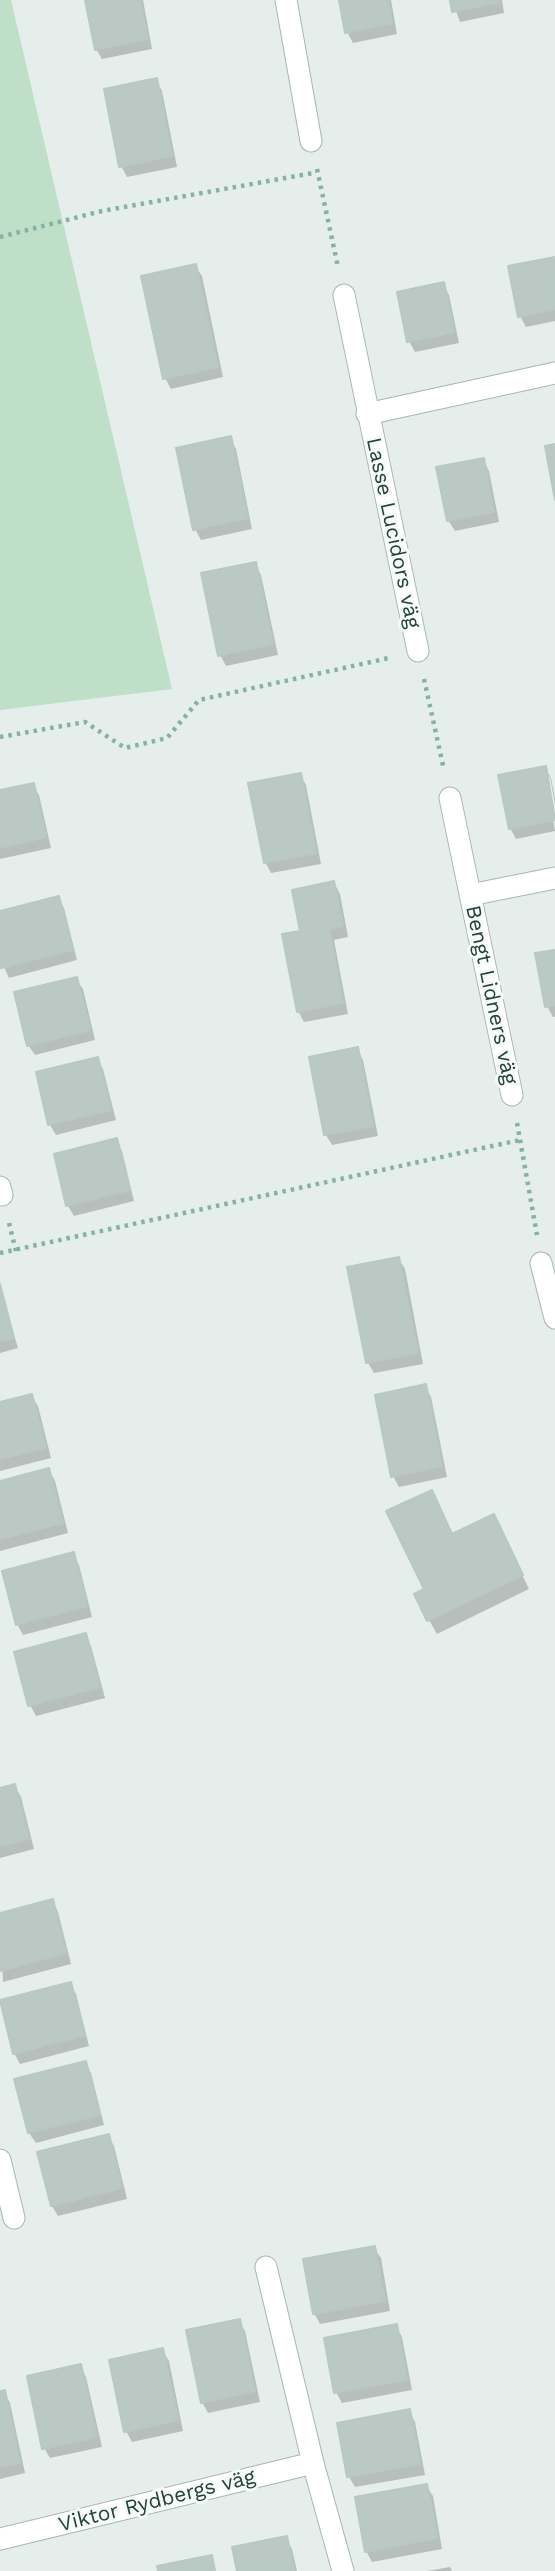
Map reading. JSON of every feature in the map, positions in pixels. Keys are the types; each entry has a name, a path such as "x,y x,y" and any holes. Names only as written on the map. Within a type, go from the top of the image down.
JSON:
{"street":[{"path":"286,0 311,141"},
{"name":"Lasse Lucidors väg","path":"344,295 418,651"},
{"name":"Lasse Lucidors väg","path":"367,414 555,373"},
{"name":"Bengt Lidners väg","path":"450,798 512,1095"},
{"name":"Bengt Lidners väg","path":"470,895 555,878"},
{"path":"541,1263 555,1318"},
{"path":"0,2160 14,2218"},
{"path":"266,2267 313,2463 343,2571"},
{"name":"Viktor Rydbergs väg","path":"0,2539 313,2463"}],"path":[{"path":"311,141 344,295"},
{"path":"0,237 102,211 317,172"},
{"path":"0,737 85,722 125,748 167,738 200,700 418,651 450,798"},
{"path":"512,1095 541,1263"},
{"path":"0,1253 520,1140"}],"green space":[{"path":"0,0 11,0 172,689 0,710"}],"building":[{"path":"85,0 140,0 148,39 95,50"},
{"path":"339,0 388,0 392,23 345,33"},
{"path":"450,0 499,0 500,2 452,12"},
{"path":"157,78 172,156 119,167 104,89"},
{"path":"555,257 555,309 518,317 508,266"},
{"path":"196,264 218,367 163,379 141,276"},
{"path":"444,282 454,332 407,342 397,292"},
{"path":"231,436 248,518 193,530 176,448"},
{"path":"555,444 555,500 545,446"},
{"path":"484,458 494,512 447,521 436,467"},
{"path":"256,562 273,644 218,656 201,573"},
{"path":"546,766 555,820 509,829 498,775"},
{"path":"301,773 316,853 264,863 248,783"},
{"path":"34,783 46,837 0,848 0,790"},
{"path":"334,881 343,926 329,929 343,1003 297,1012 282,934 300,931 292,890"},
{"path":"59,896 73,950 1,968 0,911"},
{"path":"555,950 555,1005 545,1007 535,953"},
{"path":"77,977 90,1030 27,1046 14,992"},
{"path":"358,1047 373,1126 324,1135 309,1057"},
{"path":"98,1057 111,1110 48,1125 36,1072"},
{"path":"117,1138 130,1190 66,1206 54,1154"},
{"path":"399,1257 418,1353 366,1363 347,1267"},
{"path":"0,1284 14,1338 0,1341"},
{"path":"426,1384 442,1466 391,1477 375,1395"},
{"path":"32,1394 46,1448 0,1459 0,1402"},
{"path":"49,1468 63,1523 0,1539 0,1481"},
{"path":"432,1490 452,1534 494,1514 523,1575 427,1621 414,1594 424,1589 386,1511"},
{"path":"74,1552 87,1606 16,1625 2,1571"},
{"path":"86,1633 100,1687 28,1706 14,1652"},
{"path":"15,1784 29,1839 0,1846 0,1788"},
{"path":"53,1899 66,1953 0,1971 0,1913"},
{"path":"71,1982 85,2035 13,2054 0,2000"},
{"path":"86,2061 100,2115 28,2133 14,2079"},
{"path":"109,2134 122,2188 51,2206 37,2152"},
{"path":"375,2246 385,2301 313,2314 303,2259"},
{"path":"240,2319 255,2391 201,2403 186,2330"},
{"path":"397,2324 407,2380 334,2393 324,2338"},
{"path":"163,2348 178,2420 124,2432 109,2360"},
{"path":"81,2364 97,2437 42,2449 27,2376"},
{"path":"5,2390 20,2463 0,2467 0,2391"},
{"path":"410,2409 420,2464 347,2477 337,2423"},
{"path":"427,2484 438,2538 365,2552 355,2497"},
{"path":"287,2536 294,2571 237,2571 232,2547"},
{"path":"212,2555 215,2571 158,2571 157,2566"}]}
